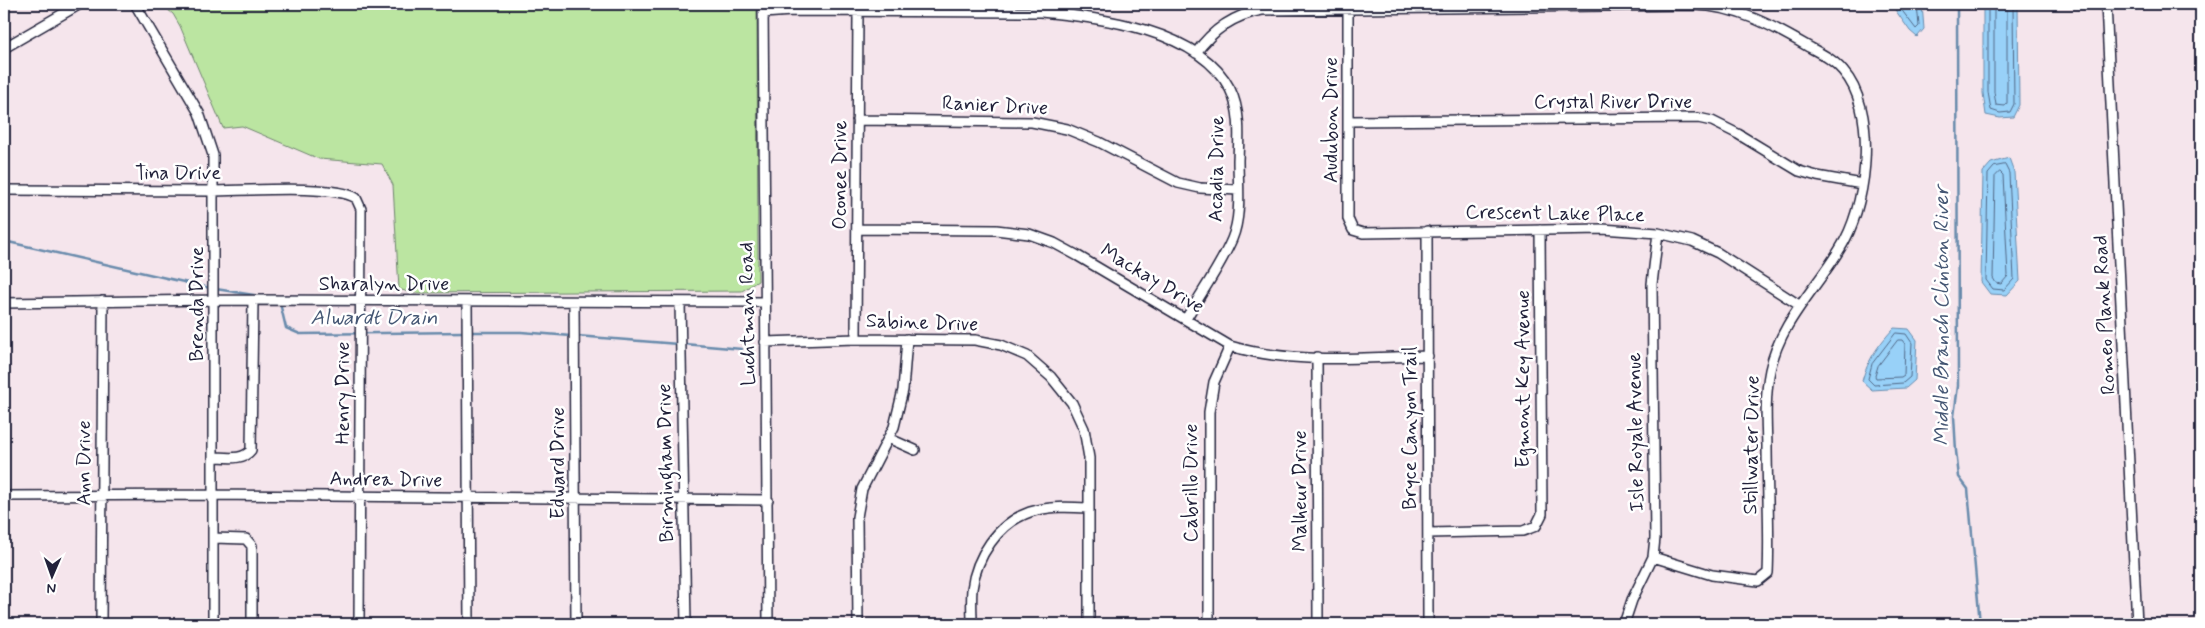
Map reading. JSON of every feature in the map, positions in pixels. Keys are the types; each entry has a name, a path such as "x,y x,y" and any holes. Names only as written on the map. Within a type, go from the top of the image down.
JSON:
{"street":[{"path":"4,48 80,4"},
{"name":"Brenda Drive","path":"135,4 199,113 213,155 215,191 213,624"},
{"name":"Romeo Plank Road","path":"2106,4 2137,624"},
{"name":"Stillwater Drive","path":"1196,53 1211,34 1228,22 1244,14 1267,10 1694,5 1734,11 1777,28 1833,60 1844,71 1855,90 1864,120 1865,151 1862,184 1857,209 1846,239 1799,305 1784,330 1770,370 1766,411 1768,573 1763,578 1750,580 1712,575 1652,557"},
{"name":"Acadia Drive","path":"763,8 858,11 1041,12 1080,16 1147,30 1196,53 1218,69 1231,91 1238,114 1238,208 1232,239 1186,319"},
{"name":"Luchtman Road","path":"763,8 768,624"},
{"name":"Audubon Drive","path":"1348,8 1348,219 1353,230"},
{"name":"Oconee Drive","path":"856,339 858,11"},
{"name":"Crystal River Drive","path":"1349,121 1698,118 1712,121 1738,134 1799,171 1862,184"},
{"name":"Ranier Drive","path":"857,120 1032,122 1067,129 1178,183 1200,188 1238,190"},
{"name":"Tina Drive","path":"4,190 284,190 333,192 351,195"},
{"name":"Henry Drive","path":"351,195 360,203 361,497 359,624"},
{"name":"Mackay Drive","path":"858,229 996,230 1029,234 1054,243 1078,256 1230,346 1253,353 1278,357 1428,356"},
{"name":"Crescent Lake Place","path":"1353,230 1363,233 1602,229 1658,233 1692,241 1718,253 1799,305"},
{"name":"Egmont Key Avenue","path":"1428,533 1516,532 1536,526 1542,514 1540,230"},
{"name":"Bryce Canyon Trail","path":"1427,231 1428,624"},
{"name":"Isle Royale Avenue","path":"1624,624 1632,600 1652,557 1655,524 1652,284 1658,233"},
{"name":"Sharalyn Drive","path":"4,303 214,300 765,302"},
{"name":"Ann Drive","path":"101,624 103,301"},
{"path":"213,457 239,458 248,454 251,450 253,301"},
{"path":"467,302 469,624"},
{"name":"Edward Drive","path":"574,302 577,498 576,624"},
{"name":"Birmingham Drive","path":"680,302 686,624"},
{"name":"Sabine Drive","path":"765,342 856,339 975,340 1001,345 1027,356 1051,377 1072,403 1084,429 1089,458 1090,624"},
{"path":"858,624 857,517 862,488 894,427 904,390 907,339"},
{"name":"Cabrillo Drive","path":"1209,624 1209,412 1214,382 1230,346"},
{"name":"Malheur Drive","path":"1317,357 1318,624"},
{"path":"888,438 915,450"},
{"name":"Andrea Drive","path":"4,496 768,500"},
{"path":"972,624 972,589 978,564 991,542 1008,524 1030,512 1059,507 1088,508"},
{"path":"213,538 246,539 252,546 252,624"}],"green space":[{"path":"161,4 757,4 758,281 742,291 411,293 399,289 393,185 382,164 319,159 242,126 223,128 180,26 173,14"}],"water":[{"path":"1891,4 1922,4 1924,29 1917,37 1910,31"},
{"path":"1983,4 2018,4 2019,105 2013,117 2000,118 1986,115 1983,93"},
{"path":"2009,158 2014,172 2020,281 2007,295 1990,294 1981,282 1983,172 1991,163"},
{"path":"1894,328 1909,329 1917,340 1915,380 1906,388 1872,390 1862,381 1864,373 1875,352"}],"waterway":[{"name":"Middle Branch Clinton River","path":"1957,4 1958,386 1954,416 1959,477 1968,489 1980,624"},
{"name":"Alwardt Drain","path":"4,241 210,288"},
{"name":"Alwardt Drain","path":"216,289 260,296"},
{"name":"Alwardt Drain","path":"280,303 286,328 300,334 464,332"},
{"name":"Alwardt Drain","path":"469,332 521,332 571,336"},
{"name":"Alwardt Drain","path":"577,336 678,344"},
{"name":"Alwardt Drain","path":"684,344 742,349"}]}
